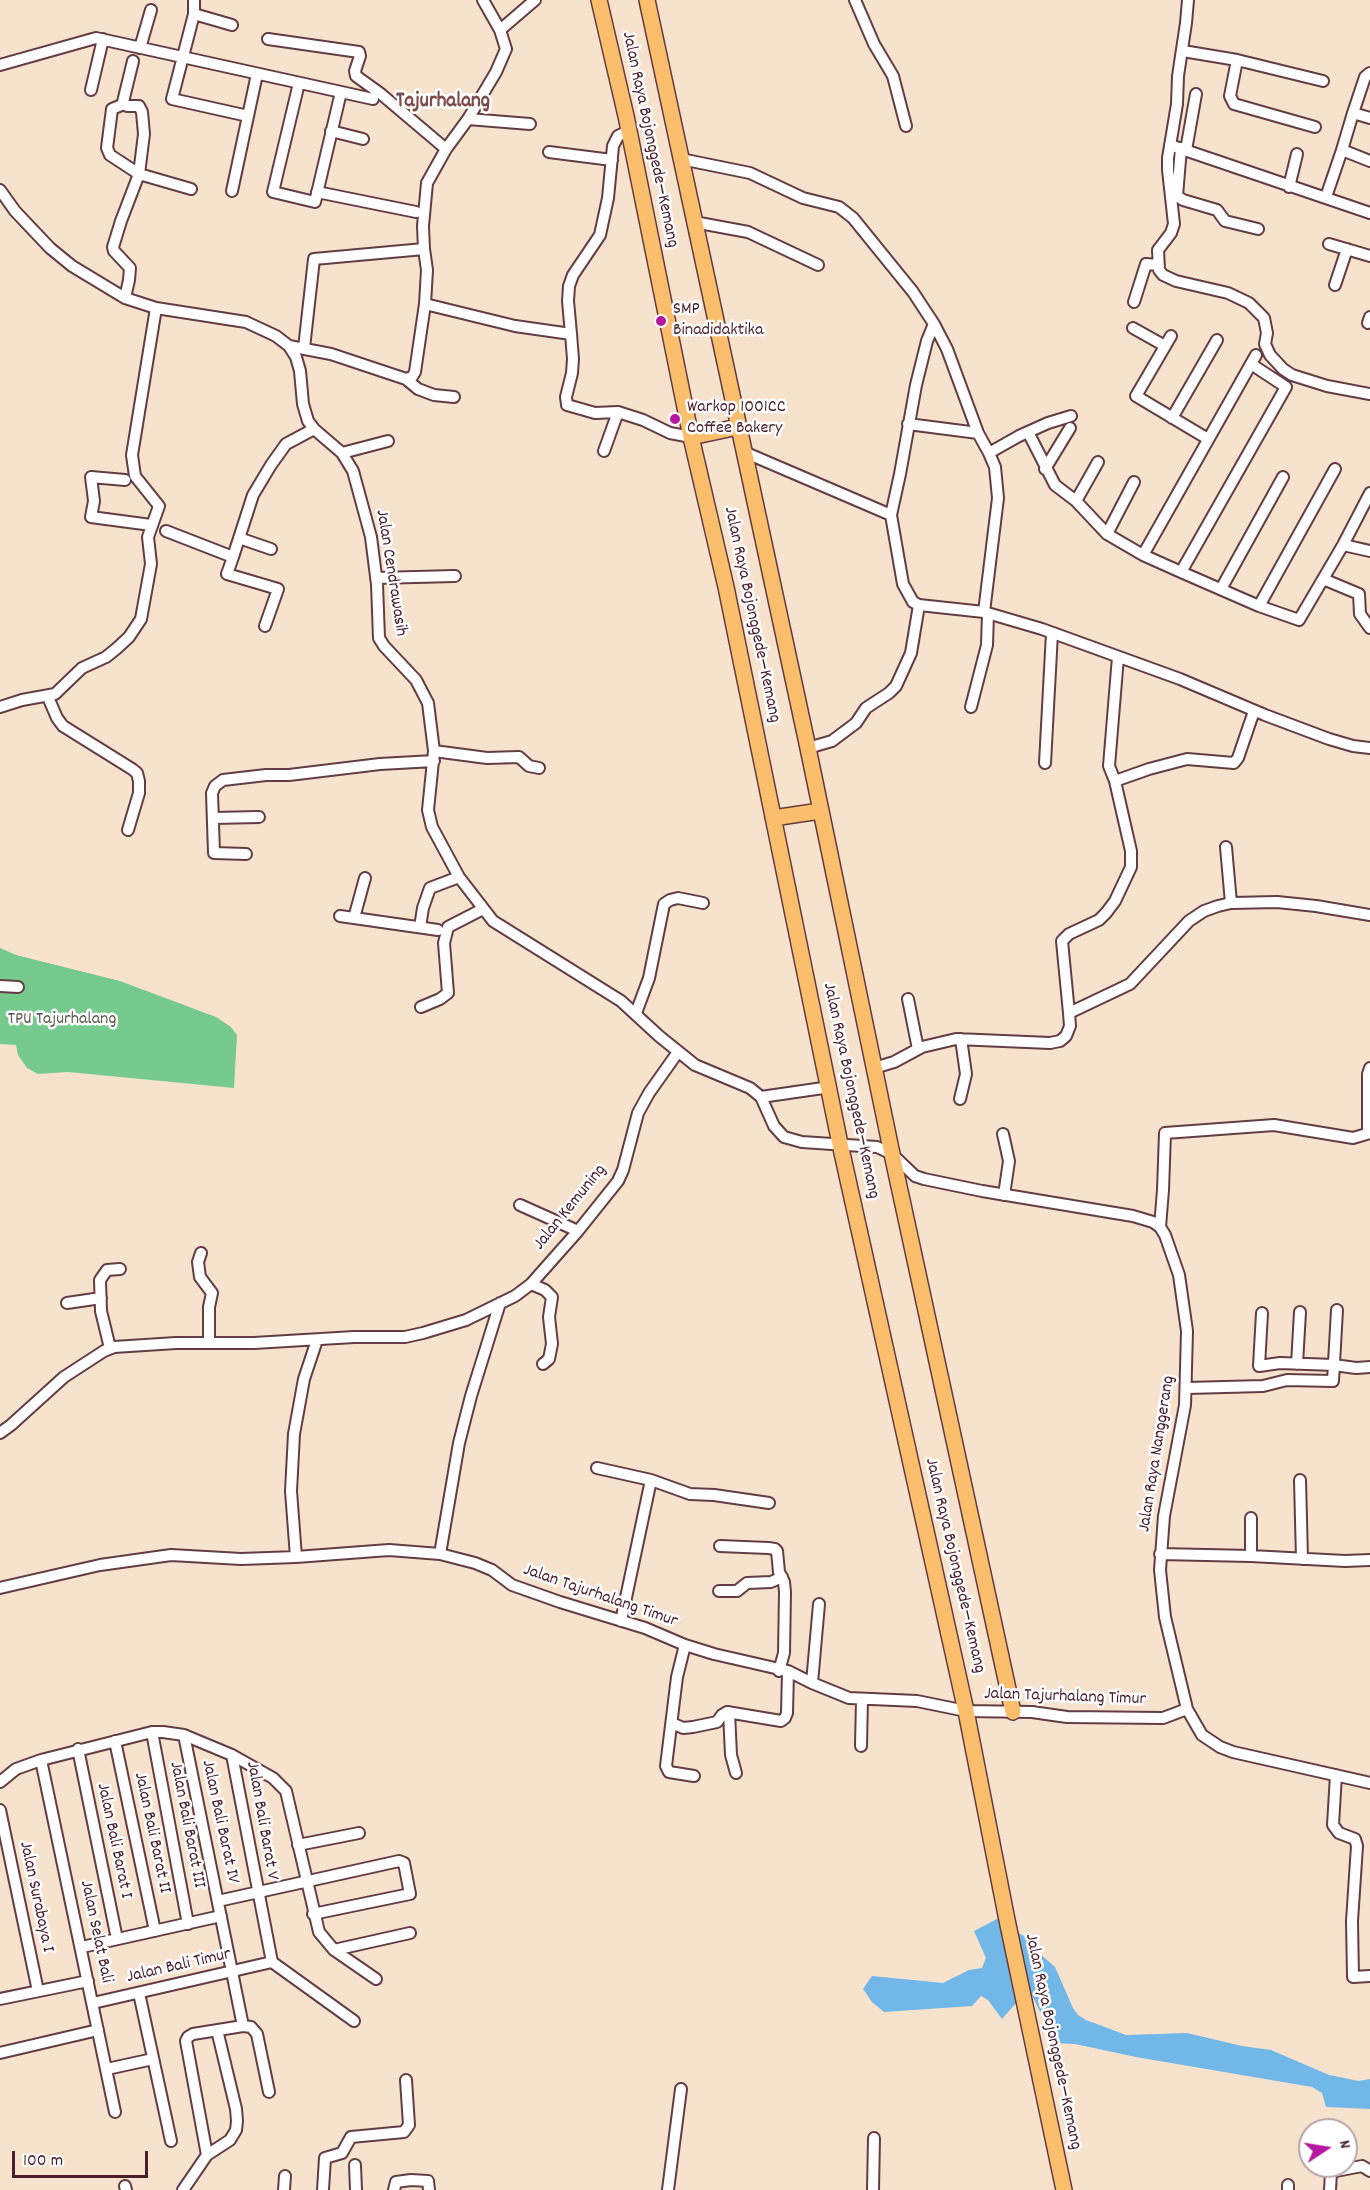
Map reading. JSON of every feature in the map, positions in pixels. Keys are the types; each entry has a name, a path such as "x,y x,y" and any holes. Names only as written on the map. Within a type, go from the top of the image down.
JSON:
{"highway":[{"name":"Jalan Raya Bojonggede—Kemang","path":"599,0 691,437 726,587 840,1144 966,1711 1006,1920 1064,2190"},
{"name":"Jalan Raya Bojonggede—Kemang","path":"647,0 1013,1712"},
{"path":"691,437 738,427"},
{"path":"773,818 820,811"}],"street":[{"path":"194,0 194,14 172,99 248,116"},
{"path":"406,379 412,378 415,372 425,304 426,189 446,149 468,119 506,49 500,30 483,0"},
{"path":"500,30 535,0"},
{"path":"855,0 874,44 893,76 906,126"},
{"path":"1188,0 1178,76 1177,196 1217,210 1226,221 1258,229"},
{"path":"140,48 151,10"},
{"path":"194,14 232,25"},
{"path":"0,65 96,38 373,99"},
{"path":"91,90 103,39"},
{"path":"267,39 358,52 360,56 355,71 356,76 446,149"},
{"path":"1183,51 1237,60 1323,81"},
{"path":"1237,60 1230,96 1234,104 1315,128"},
{"path":"124,104 124,94 133,61"},
{"path":"1326,197 1365,77 1370,73"},
{"path":"232,191 257,74"},
{"path":"299,83 273,192 315,202 340,92"},
{"path":"1196,94 1179,148 1168,170 1174,224 1171,233 1158,250 1158,265 1163,275 1176,281 1228,293 1249,303 1264,318 1267,326 1266,350 1276,363 1292,375 1327,386 1370,394"},
{"path":"125,298 130,272 127,264 113,247 139,174 144,134 142,112 139,106 124,104 112,109 108,151 139,174 191,189"},
{"path":"1353,113 1370,118"},
{"path":"468,119 530,124"},
{"path":"331,131 363,139"},
{"path":"628,131 618,136 615,141 606,212 600,235 573,275 569,286 573,366 566,398 567,405 595,413 618,412 643,420 670,433 691,437"},
{"path":"1179,148 1370,213"},
{"path":"1342,150 1370,160"},
{"path":"549,152 612,160"},
{"path":"1289,187 1297,154"},
{"path":"681,159 750,173 803,198 839,207 866,232 913,292 934,324 951,357 978,433 990,453 995,467 998,498 986,612 987,645 971,707"},
{"path":"317,192 416,212"},
{"path":"1,196 50,248 72,266 125,298 156,308 246,322 276,336 289,346 331,354 406,379 418,388 434,395 454,397"},
{"path":"694,222 748,232 818,266"},
{"path":"1329,244 1370,255"},
{"path":"304,348 314,259 424,249"},
{"path":"1335,285 1347,249"},
{"path":"1134,302 1146,264 1158,265"},
{"path":"425,304 515,326 571,334"},
{"path":"0,706 22,700 48,697 60,690 69,678 82,668 106,657 129,637 143,612 151,564 148,537 159,506 135,477 132,455 156,308"},
{"path":"934,324 927,341 908,424 891,515 903,584 913,602 919,605 986,612 1052,633 1180,679 1254,711 1345,744 1370,748"},
{"path":"1134,328 1165,346"},
{"path":"1171,336 1136,396 1208,439"},
{"path":"1173,418 1217,340"},
{"name":"Jalan Cendrawasih","path":"289,346 296,357 300,371 305,412 314,429 342,453 353,471 371,537 379,638 421,687 430,711 434,756 429,818 459,877 483,909 504,929 621,1001 678,1053 695,1065 736,1081 761,1097"},
{"path":"1143,555 1253,360 1286,387 1181,572"},
{"path":"604,452 618,412"},
{"path":"990,453 1048,423 1070,422 1045,469"},
{"path":"908,424 978,433"},
{"path":"265,626 278,589 227,574 253,495 286,444 314,429"},
{"path":"1028,432 1055,485 1076,501 1107,534 1143,555 1259,606 1299,620 1343,545 1370,493"},
{"path":"342,453 388,441"},
{"path":"744,452 891,515"},
{"path":"1076,501 1098,462"},
{"path":"1259,606 1335,469"},
{"path":"125,480 91,477 94,501 91,517 151,525"},
{"path":"1221,589 1283,477"},
{"path":"1107,534 1134,482"},
{"path":"166,531 232,557"},
{"path":"239,538 271,549"},
{"path":"1343,545 1370,551"},
{"path":"376,578 455,576"},
{"path":"1323,579 1370,597"},
{"path":"1359,594 1360,614 1370,628"},
{"path":"808,748 832,741 856,723 866,708 896,686 911,653 919,605"},
{"path":"1045,763 1052,633"},
{"path":"874,1068 894,1062 918,1049 961,1039 1039,1042 1060,1041 1066,1036 1070,1026 1062,941 1099,920 1110,909 1131,867 1131,851 1115,781 1109,766 1118,657"},
{"path":"48,697 63,726 137,773 140,793 128,830"},
{"path":"1115,781 1187,759 1234,763 1238,758 1254,711"},
{"path":"246,854 214,853 212,793 215,786 222,780 289,775 434,756 519,757 529,766 539,768"},
{"path":"213,818 259,818"},
{"path":"1226,847 1231,903"},
{"path":"420,927 423,908 430,888 459,877"},
{"path":"354,918 365,878"},
{"path":"636,1013 651,972 664,904 678,898 703,903"},
{"path":"1069,1013 1130,984 1189,921 1204,911 1231,903 1276,902 1370,915"},
{"path":"421,1007 448,993 444,943 448,927 483,909"},
{"path":"340,916 438,930"},
{"path":"0,986 18,987"},
{"path":"908,999 918,1049"},
{"path":"960,1099 966,1074 961,1039"},
{"name":"Jalan Kemuning","path":"110,1348 136,1344 405,1337 423,1334 466,1320 515,1296 531,1284 618,1181 628,1155 638,1113 649,1093 678,1053"},
{"path":"1160,1227 1165,1133 1274,1125 1353,1138 1369,1133 1368,1074 1370,1068"},
{"path":"830,1087 761,1097 774,1126 784,1137 802,1142 871,1146 892,1154 915,1176 924,1179 1004,1195 1133,1216 1153,1222 1160,1227"},
{"path":"1003,1134 1009,1161 1004,1195"},
{"path":"520,1204 578,1231"},
{"name":"Jalan Raya Nanggerang","path":"1160,1227 1173,1256 1186,1311 1187,1388 1183,1422 1164,1516 1160,1554 1165,1617 1187,1709 1202,1735 1220,1747 1233,1752 1370,1783"},
{"path":"201,1253 198,1262 200,1277 212,1293 209,1307 209,1343"},
{"path":"0,1433 64,1377 110,1348 99,1285 107,1270 120,1269"},
{"path":"531,1284 545,1290 552,1297 549,1317 552,1344 549,1359 543,1364"},
{"path":"67,1303 100,1298"},
{"path":"440,1554 459,1443 500,1303"},
{"path":"1187,1388 1263,1386 1287,1380 1333,1381 1337,1310"},
{"path":"1297,1364 1300,1312"},
{"path":"1262,1313 1259,1366 1297,1364 1370,1367 1370,1355"},
{"path":"296,1557 291,1491 294,1434 304,1379 317,1340"},
{"path":"597,1468 651,1480 690,1494 769,1503"},
{"path":"621,1621 651,1480"},
{"path":"1300,1480 1302,1559"},
{"path":"1251,1518 1251,1556"},
{"path":"672,1723 683,1728 693,1728 717,1722 722,1715 729,1712 781,1721 787,1713 784,1671 785,1592 776,1549 720,1546"},
{"name":"Jalan Tajurhalang Timur","path":"0,1588 100,1565 171,1555 241,1559 389,1550 440,1554 492,1570 512,1585 645,1628 685,1645 784,1671 849,1698 917,1701 966,1711 1032,1712 1067,1717 1162,1718 1187,1709"},
{"path":"1160,1554 1370,1560"},
{"path":"718,1591 737,1591 747,1583 771,1582 782,1577"},
{"path":"812,1683 819,1604"},
{"path":"685,1645 678,1671 666,1766 667,1770 694,1776"},
{"path":"861,1746 862,1699"},
{"path":"729,1712 731,1755 736,1773"},
{"path":"0,1782 16,1769 41,1760 152,1732 184,1735 232,1755 282,1785 288,1797 313,1914 319,1932 334,1950 376,1978"},
{"name":"Jalan Bali Barat III","path":"152,1732 188,1924"},
{"name":"Jalan Bali Barat IV","path":"184,1735 243,2026"},
{"name":"Jalan Bali Barat II","path":"115,1741 155,1931"},
{"name":"Jalan Bali Barat I","path":"78,1749 117,1940"},
{"name":"Jalan Bali Barat V","path":"232,1755 272,1962"},
{"name":"Jalan Selat Bali","path":"41,1760 115,2112"},
{"path":"1336,1775 1333,1825 1339,1833 1355,1839 1357,1846 1352,1921 1353,1977 1370,1976"},
{"name":"Jalan Surabaya I","path":"0,1810 38,1991"},
{"path":"298,1845 359,1833"},
{"path":"218,1901 399,1861 404,1863 410,1894 313,1914"},
{"path":"81,1947 221,1917"},
{"path":"334,1950 411,1933"},
{"path":"272,1962 354,2021"},
{"name":"Jalan Bali Timur","path":"93,2003 272,1962"},
{"path":"0,1996 88,1981"},
{"path":"139,1993 171,2140"},
{"path":"207,2155 186,2041 193,2034 243,2026 251,2027 257,2034 269,2092"},
{"path":"0,2053 99,2030"},
{"path":"183,2190 207,2155 230,2140 236,2130 236,2109 217,2030"},
{"path":"107,2069 153,2059"},
{"path":"323,2190 325,2158 342,2153 351,2137 404,2132 409,2125 406,2080"},
{"path":"668,2190 681,2090"},
{"path":"873,2190 874,2138"},
{"path":"355,2165 356,2190"},
{"path":"1330,2190 1331,2172 1362,2166 1370,2171"},
{"path":"284,2190 285,2176"},
{"path":"394,2190 396,2182 411,2180 428,2181 429,2190"}],"green space":[{"name":"TPU Tajurhalang","path":"0,948 16,955 120,981 216,1017 231,1027 237,1035 234,1088 68,1072 38,1074 27,1068 18,1055 16,1045 0,1044"}],"water":[{"path":"997,1919 1009,1919 1023,1995 1002,2019 988,2000 981,1996 972,2006 884,2012 872,2002 863,1989 872,1976 943,1983 969,1970 982,1968 986,1958 974,1931"},
{"path":"1015,1931 1024,1936 1055,1967 1073,2008 1086,2020 1126,2035 1187,2033 1242,2046 1271,2050 1329,2075 1359,2081 1370,2079 1370,2109 1326,2107 1322,2093 1312,2087 1136,2057 1075,2044 1054,2043 1048,2036 1045,2022 1028,1987"}],"place":[{"name":"SMP Binadidaktika","path":"661,321"},
{"name":"Warkop 1001CC Coffee Bakery","path":"675,419"}],"district":[{"name":"Tajurhalang","path":"443,103"}]}
